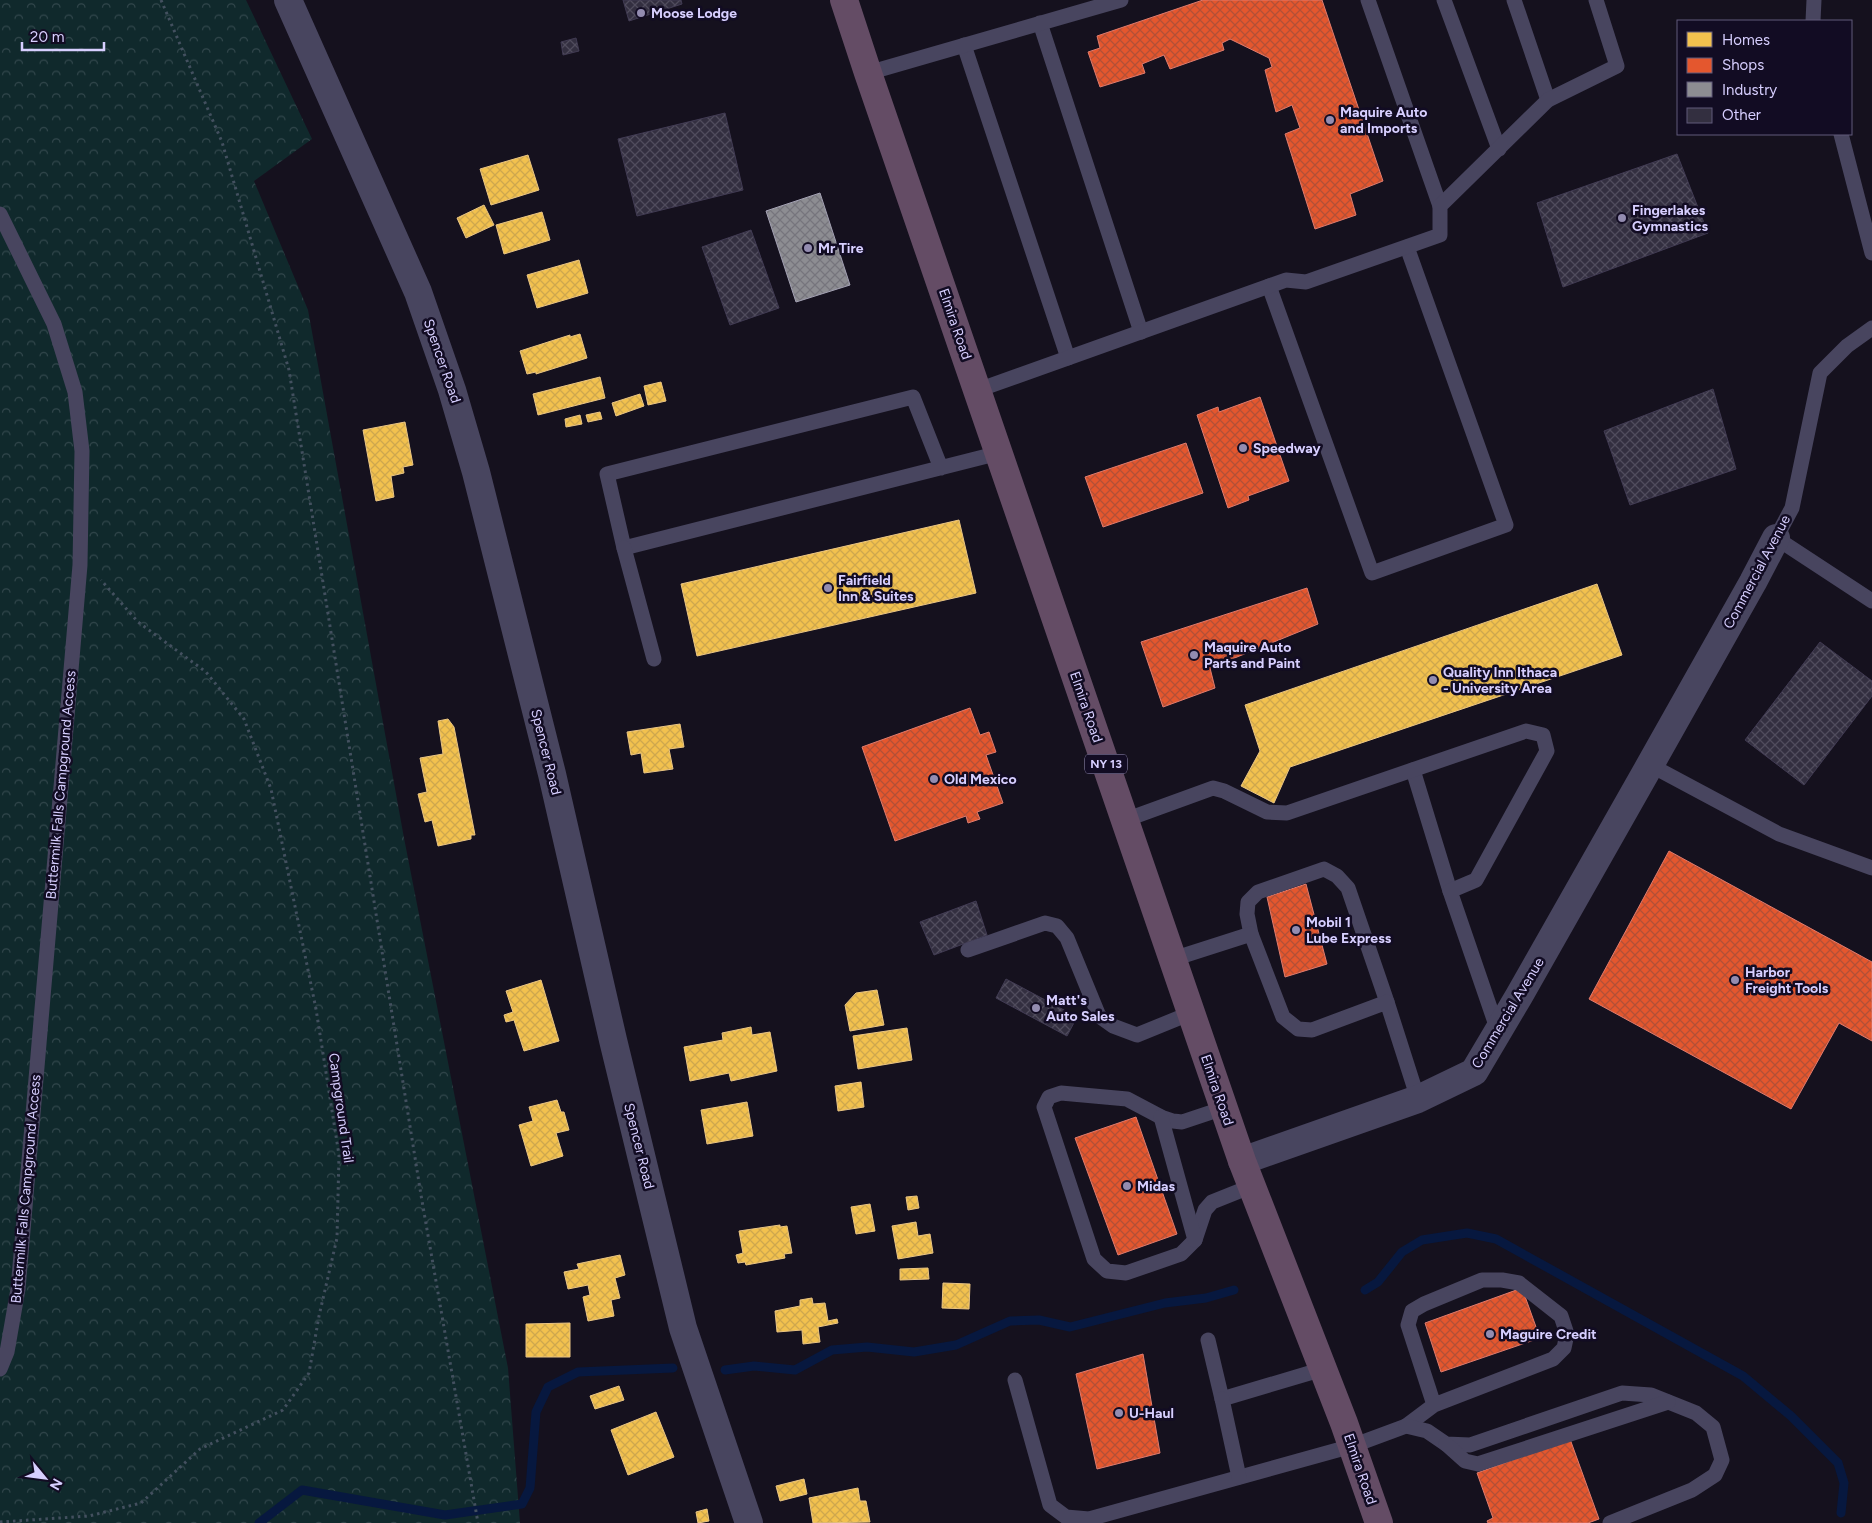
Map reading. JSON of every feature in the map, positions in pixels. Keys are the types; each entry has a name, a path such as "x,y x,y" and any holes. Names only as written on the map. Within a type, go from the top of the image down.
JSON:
{"highway":[{"name":"Elmira Road","path":"844,0 1242,1161 1352,1446 1375,1522"}],"street":[{"name":"Spencer Road","path":"288,0 418,292 452,390 476,472 552,774 613,1040 683,1328 749,1523"},
{"name":"Commercial Avenue","path":"1242,1161 1418,1099 1474,1072 1650,765 1776,538"}],"lane":[{"path":"868,73 1121,0"},
{"path":"978,390 1286,280 1306,282 1440,236 1440,206 1368,0"},
{"path":"1444,0 1499,149"},
{"path":"1514,0 1548,100"},
{"path":"1440,206 1548,100 1618,66 1596,0"},
{"path":"1813,20 1814,0"},
{"path":"1040,23 1141,332"},
{"path":"964,45 1068,358"},
{"path":"1842,135 1872,253"},
{"name":"Buttermilk Falls Campground Access","path":"0,214 54,324 75,392 82,452 80,565 18,1289 7,1352 0,1369"},
{"path":"1269,286 1372,573 1506,525 1407,246"},
{"name":"Commercial Avenue","path":"1776,538 1792,508 1820,373 1847,346 1872,328"},
{"path":"654,659 624,548 607,474 913,397 941,468"},
{"path":"624,548 1000,453"},
{"path":"1776,538 1872,600"},
{"path":"1125,820 1213,788 1224,791 1267,812 1288,813 1526,731 1543,734 1547,751 1476,880 1450,891"},
{"path":"1650,765 1779,834 1872,868"},
{"path":"1414,770 1450,891 1498,1031"},
{"path":"1387,1002 1312,1030 1298,1029 1283,1017 1251,934 1247,914 1248,902 1258,892 1324,869 1337,876 1348,888 1387,1002 1418,1099"},
{"path":"968,950 1045,923 1057,926 1067,938 1099,1016 1113,1026 1137,1035 1191,1013"},
{"path":"1173,959 1251,934"},
{"path":"1224,1108 1182,1122 1161,1117 1127,1099 1061,1093 1049,1097 1044,1107 1094,1259 1107,1271 1126,1273 1181,1254 1195,1240 1204,1210 1212,1202 1252,1186"},
{"path":"1161,1117 1195,1240"},
{"path":"1015,1380 1050,1506 1066,1517 1089,1519 1352,1446 1406,1426 1434,1405 1553,1359 1564,1348 1568,1334 1561,1316 1519,1283 1495,1280 1482,1280 1424,1304 1412,1311 1408,1325 1434,1405"},
{"path":"1208,1340 1239,1477"},
{"path":"1222,1399 1323,1369"},
{"path":"1446,1444 1470,1445 1622,1393 1651,1394 1696,1413 1713,1427 1722,1460 1715,1475 1692,1490 1610,1523"},
{"path":"1406,1426 1427,1431 1465,1460 1478,1464 1668,1402"}],"path":[{"path":"161,0 222,142 290,370 419,1185 478,1523"},
{"name":"Campground Trail","path":"0,1522 89,1516 141,1503 200,1448 283,1410 309,1373 319,1316 337,1238 339,1155 316,1009 271,789 244,718 206,672 138,622 100,580 80,565"}],"green space":[{"path":"0,0 246,0 312,139 254,181 308,310 404,838 508,1368 520,1523 0,1523"}],"building: Homes":[{"path":"528,155 539,190 491,205 480,169"},
{"path":"484,205 494,225 466,238 457,218"},
{"path":"542,212 550,240 504,254 496,225"},
{"path":"579,260 588,293 537,308 527,275"},
{"path":"580,334 587,358 536,374 536,372 527,374 520,351 570,335 570,337"},
{"path":"600,377 605,398 538,415 533,394"},
{"path":"661,382 666,401 648,405 644,386"},
{"path":"640,394 644,406 616,416 612,403"},
{"path":"600,412 602,419 588,422 586,415"},
{"path":"580,415 582,424 566,427 565,419"},
{"path":"405,422 413,465 403,467 404,473 391,476 394,497 376,501 363,430"},
{"name":"Fairfield Inn & Suites","path":"959,520 976,593 697,656 681,584"},
{"name":"Quality Inn Ithaca - University Area","path":"1597,584 1622,655 1290,767 1274,803 1241,786 1260,751 1245,705"},
{"path":"448,719 454,727 475,835 471,835 471,839 438,846 432,820 425,822 418,794 427,792 420,758 443,754 438,721"},
{"path":"680,724 684,747 669,749 673,769 644,773 641,753 631,755 627,732"},
{"path":"541,980 559,1041 524,1051 514,1020 506,1022 504,1015 513,1012 506,991"},
{"path":"877,990 884,1025 850,1031 845,1005 856,993"},
{"path":"751,1027 752,1035 770,1032 777,1071 731,1081 729,1073 690,1081 684,1047 723,1040 722,1033"},
{"path":"907,1028 912,1060 858,1069 853,1036"},
{"path":"861,1082 864,1107 838,1111 835,1086"},
{"path":"557,1100 561,1112 564,1112 569,1130 556,1133 563,1156 531,1166 519,1125 533,1121 529,1107"},
{"path":"747,1102 753,1136 707,1144 701,1110"},
{"path":"917,1196 919,1208 908,1210 906,1197"},
{"path":"870,1204 875,1231 856,1234 851,1207"},
{"path":"916,1222 918,1236 930,1234 933,1253 898,1259 892,1226"},
{"path":"780,1225 780,1227 787,1226 792,1253 784,1254 785,1258 746,1265 745,1262 738,1263 736,1255 743,1253 739,1231"},
{"path":"620,1255 625,1275 615,1278 620,1298 611,1300 614,1316 588,1321 583,1297 590,1295 588,1285 568,1289 564,1272 579,1269 577,1264"},
{"path":"928,1268 929,1279 900,1280 900,1269"},
{"path":"943,1283 970,1284 969,1309 942,1308"},
{"path":"812,1298 813,1304 825,1303 828,1321 837,1319 838,1323 818,1327 820,1342 803,1344 802,1330 777,1332 775,1311 800,1306 800,1300"},
{"path":"570,1323 570,1357 526,1357 526,1324"},
{"path":"619,1386 624,1400 595,1409 590,1396"},
{"path":"656,1412 674,1457 628,1475 611,1430"},
{"path":"804,1479 807,1494 780,1501 776,1486"},
{"path":"858,1488 860,1501 866,1501 870,1522 813,1523 809,1498"},
{"path":"707,1509 709,1521 698,1523 696,1512"}],"building: Shops":[{"name":"Maquire Auto and Imports","path":"1203,0 1322,0 1383,181 1350,194 1356,215 1315,229 1285,134 1300,128 1292,105 1276,112 1265,70 1272,67 1269,58 1230,39 1222,43 1224,50 1170,69 1164,55 1142,64 1145,73 1100,87 1088,52 1100,48 1097,36"},
{"name":"Speedway","path":"1260,397 1289,481 1248,496 1249,500 1228,508 1197,415 1218,407 1219,412"},
{"path":"1186,443 1203,493 1103,527 1085,477"},
{"name":"Maquire Auto Parts and Paint","path":"1307,588 1318,624 1210,668 1215,688 1163,707 1141,642"},
{"name":"Old Mexico","path":"970,708 980,735 989,732 996,752 986,755 1003,803 977,812 980,819 968,823 966,816 895,841 862,747"},
{"name":"Harbor Freight Tools","path":"1669,851 1872,962 1872,1041 1839,1023 1791,1109 1589,999"},
{"name":"Mobil 1 Lube Express","path":"1306,884 1327,964 1285,977 1267,897"},
{"name":"Midas","path":"1136,1117 1177,1234 1118,1255 1075,1138"},
{"path":"1522,1288 1540,1338 1441,1372 1425,1323"},
{"name":"U-Haul","path":"1143,1354 1160,1453 1097,1469 1076,1374"},
{"path":"1570,1439 1599,1519 1588,1523 1488,1523 1487,1521 1493,1518 1477,1473"}],"building: Industry":[{"name":"Mr Tire","path":"820,193 850,285 796,302 766,211"}],"building: Other":[{"name":"Moose Lodge","path":"623,0 681,0 682,4 629,21"},
{"path":"576,38 579,51 563,55 561,42"},
{"path":"725,113 743,190 637,216 618,139"},
{"name":"Fingerlakes Gymnastics","path":"1677,154 1708,233 1563,287 1537,203"},
{"path":"751,230 779,308 730,325 702,247"},
{"path":"1713,389 1736,469 1630,505 1604,431"},
{"path":"1820,642 1872,681 1872,696 1804,785 1745,740"},
{"path":"976,901 987,935 934,955 920,922"},
{"name":"Matt's Auto Sales","path":"1006,979 1077,1017 1067,1036 996,998"}],"waterway":[{"path":"1365,1290 1378,1282 1402,1252 1422,1240 1467,1233 1496,1239 1743,1376 1791,1416 1838,1463 1844,1483 1841,1513"},
{"path":"725,1370 754,1366 795,1370 832,1350 867,1347 914,1352 956,1345 1010,1321 1039,1320 1070,1327 1165,1303 1206,1298 1234,1290"},
{"path":"259,1523 302,1490 445,1515 522,1504 530,1488 536,1412 548,1387 578,1372 673,1368"}],"place":[{"name":"Moose Lodge","path":"641,13"},
{"name":"Maquire Auto and Imports","path":"1330,120"},
{"name":"Fingerlakes Gymnastics","path":"1622,218"},
{"name":"Mr Tire","path":"808,248"},
{"name":"Speedway","path":"1243,448"},
{"name":"Fairfield Inn & Suites","path":"828,588"},
{"name":"Maquire Auto Parts and Paint","path":"1194,655"},
{"name":"Quality Inn Ithaca - University Area","path":"1433,680"},
{"name":"Old Mexico","path":"934,779"},
{"name":"Mobil 1 Lube Express","path":"1296,930"},
{"name":"Harbor Freight Tools","path":"1735,980"},
{"name":"Matt's Auto Sales","path":"1036,1008"},
{"name":"Midas","path":"1127,1186"},
{"name":"Maguire Credit","path":"1490,1334"},
{"name":"U-Haul","path":"1119,1413"}]}
